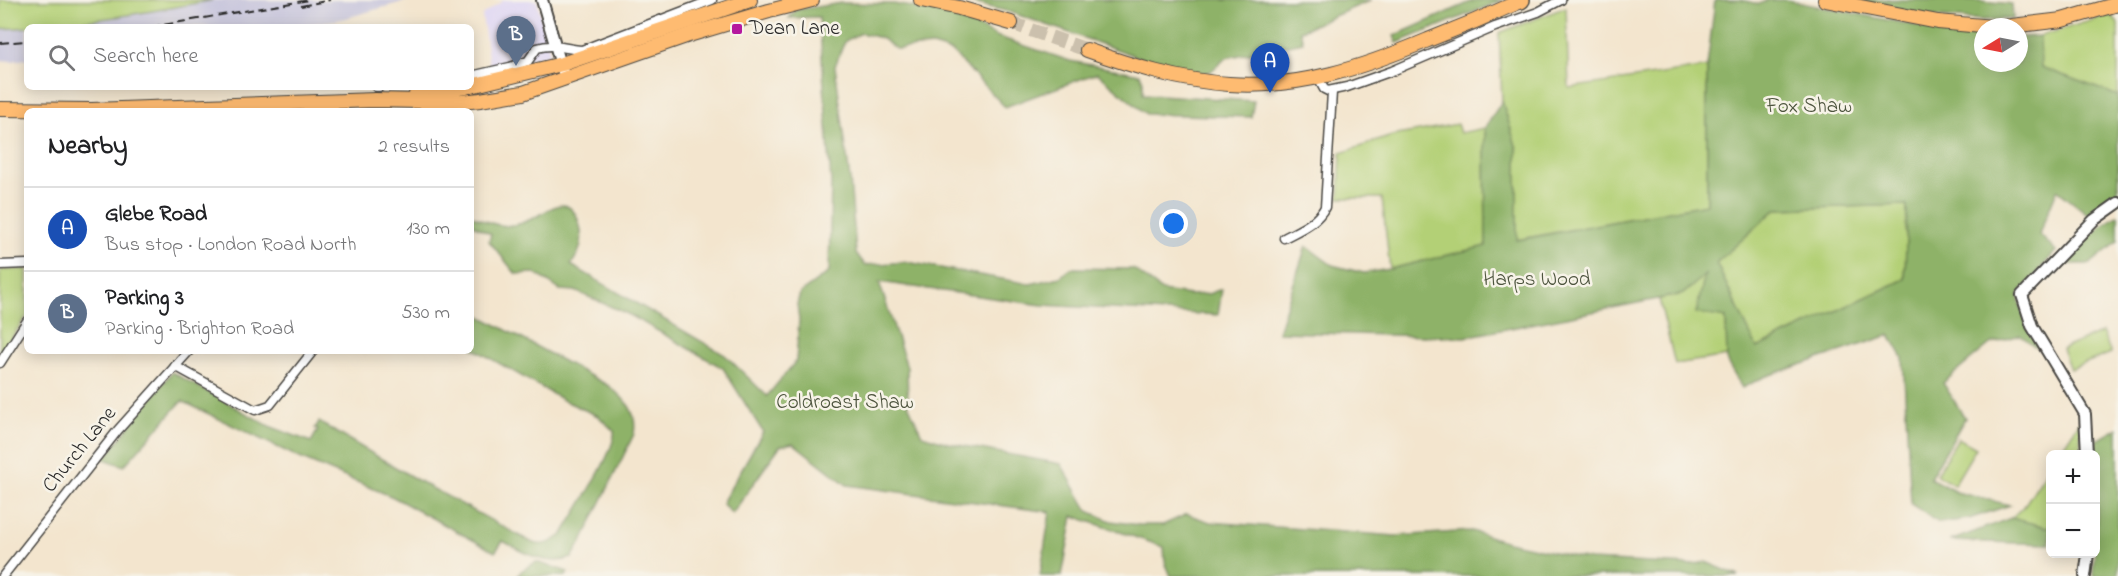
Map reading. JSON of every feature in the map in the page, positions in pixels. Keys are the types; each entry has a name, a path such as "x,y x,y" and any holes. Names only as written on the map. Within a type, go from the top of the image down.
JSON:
{"main road":[{"path":"474,84 486,78 562,64 589,51 750,0"},
{"path":"377,91 471,101 523,93 692,34 812,0"},
{"path":"921,0 968,10 1011,23"},
{"path":"1087,50 1164,73 1206,81 1246,85 1276,84 1318,78 1387,57 1522,0 1528,0"},
{"path":"1825,0 1938,22 1974,25"},
{"path":"2028,24 2062,20 2118,4"},
{"path":"210,108 327,106 377,91 399,90"},
{"path":"0,109 24,109"}],"street":[{"path":"542,0 562,64 564,80"},
{"path":"474,76 486,78 528,60 537,48 555,44 567,49 589,51 712,0"},
{"path":"1318,78 1324,89 1332,92 1392,71 1495,27 1538,12 1561,0"},
{"path":"1284,238 1308,225 1322,213 1325,207 1332,92"},
{"path":"2087,450 2085,414 2032,326 2022,295 2094,220 2118,203"},
{"path":"0,265 24,264"},
{"path":"0,363 24,326"},
{"name":"Church Lane","path":"3,576 117,430 186,354"},
{"path":"176,366 255,410 270,405 311,354"},
{"path":"2085,576 2087,558"}],"shaded area":[{"path":"0,0 409,0 343,19 312,24 24,24 24,59 0,60"},
{"path":"504,0 537,0 550,54 490,70 482,15"}],"green space":[{"path":"0,0 213,0 80,22 24,24 24,27 0,29"},
{"path":"962,0 1371,0 1300,31 1303,42 1226,58 1210,72 1187,74 1010,12"},
{"path":"1475,0 1503,0 1397,43 1394,36"},
{"name":"Fox Shaw","path":"1715,0 1741,0 1759,4 1769,0 1786,0 1913,25 1974,33 1974,72 2028,72 2028,37 2040,36 2041,67 2118,96 2118,196 2089,215 2057,190 2039,234 2056,251 2018,295 2025,321 2041,351 2020,335 1990,344 1943,383 1965,418 1930,478 1956,492 2010,505 1969,519 1939,523 1911,504 1903,358 1890,335 1764,377 1742,388 1727,362 1726,318 1696,313 1705,275 1683,294 1465,337 1278,332 1306,246 1332,265 1364,273 1486,246 1485,128 1502,101 1517,149 1517,240 1707,204 1707,67","holes":["1907,205 1905,279 1757,348 1716,263 1776,209"]},
{"path":"1852,0 1970,0 2012,4 2013,18 1974,19 1928,16"},
{"name":"Coldroast Shaw","path":"842,3 894,4 954,14 996,36 1070,61 1140,74 1143,81 1143,94 1254,101 1251,117 1146,114 1097,73 1005,107 952,52 932,46 896,49 881,38 861,33 845,41 835,66 850,179 856,253 865,265 907,262 1030,284 1060,277 1071,268 1133,269 1162,291 1190,295 1208,294 1222,289 1218,315 1042,305 879,282 907,367 908,404 922,435 948,443 1061,464 1088,511 1111,521 1139,525 1163,525 1187,514 1210,522 1396,536 1472,531 1508,542 1590,560 1690,565 1706,562 1739,576 1171,576 1165,562 1164,547 1073,516 1062,576 1040,576 1050,512 847,485 793,443 780,446 732,514 722,503 763,432 723,368 630,315 575,291 560,290 535,273 516,274 489,241 491,234 474,226 474,216 506,226 522,223 557,206 568,207 576,215 581,233 580,250 571,265 725,355 767,396 796,361 799,320 797,304 800,293 829,272 831,182 819,17 789,18 796,10"},
{"path":"1566,7 1569,88 1707,67 1707,204 1516,240 1517,149 1502,101 1499,33"},
{"path":"2106,16 2113,16 2118,24 2118,96 2040,67 2040,36"},
{"path":"1457,124 1460,133 1485,128 1486,246 1390,269 1382,198 1339,198 1341,153 1392,136"},
{"path":"1907,205 1905,279 1757,348 1716,263 1776,209"},
{"path":"2118,215 2118,241 2090,264 2058,264 2102,226"},
{"path":"24,269 24,320 0,354 0,270"},
{"path":"1705,274 1726,318 1727,356 1675,364 1659,299 1683,294"},
{"path":"474,313 609,386 625,401 632,412 634,434 583,539 572,558 563,560 545,560 503,541 495,552 393,497 302,459 182,401 124,466 104,459 172,372 269,426 311,442 318,430 315,428 319,422 419,481 533,543 549,543 563,534 585,498 609,452 614,431 598,416 563,400 474,349"},
{"path":"2102,332 2111,353 2070,369 2062,349"},
{"path":"2080,421 2081,450 2061,450"},
{"path":"2118,428 2118,576 2093,576 2094,558 2100,558 2100,450 2096,450 2096,441"},
{"path":"1958,438 1976,448 1954,485 1936,475"},
{"path":"2046,472 2046,527 2011,518 2024,506"},
{"path":"2011,518 2046,527 2046,544 1950,541"},
{"path":"536,562 568,572 566,576 518,576 521,571"}],"tunnel":[{"path":"1011,23 1087,50"}],"railway":[{"path":"169,24 309,0"},
{"path":"301,6 330,0"},
{"path":"0,43 24,41"}],"place":[{"name":"Dean Lane","path":"737,29"},
{"name":"Parking 3","path":"516,66"},
{"name":"Glebe Road","path":"1270,93"}],"park label":[{"name":"Harps Wood","path":"1537,280"}]}
